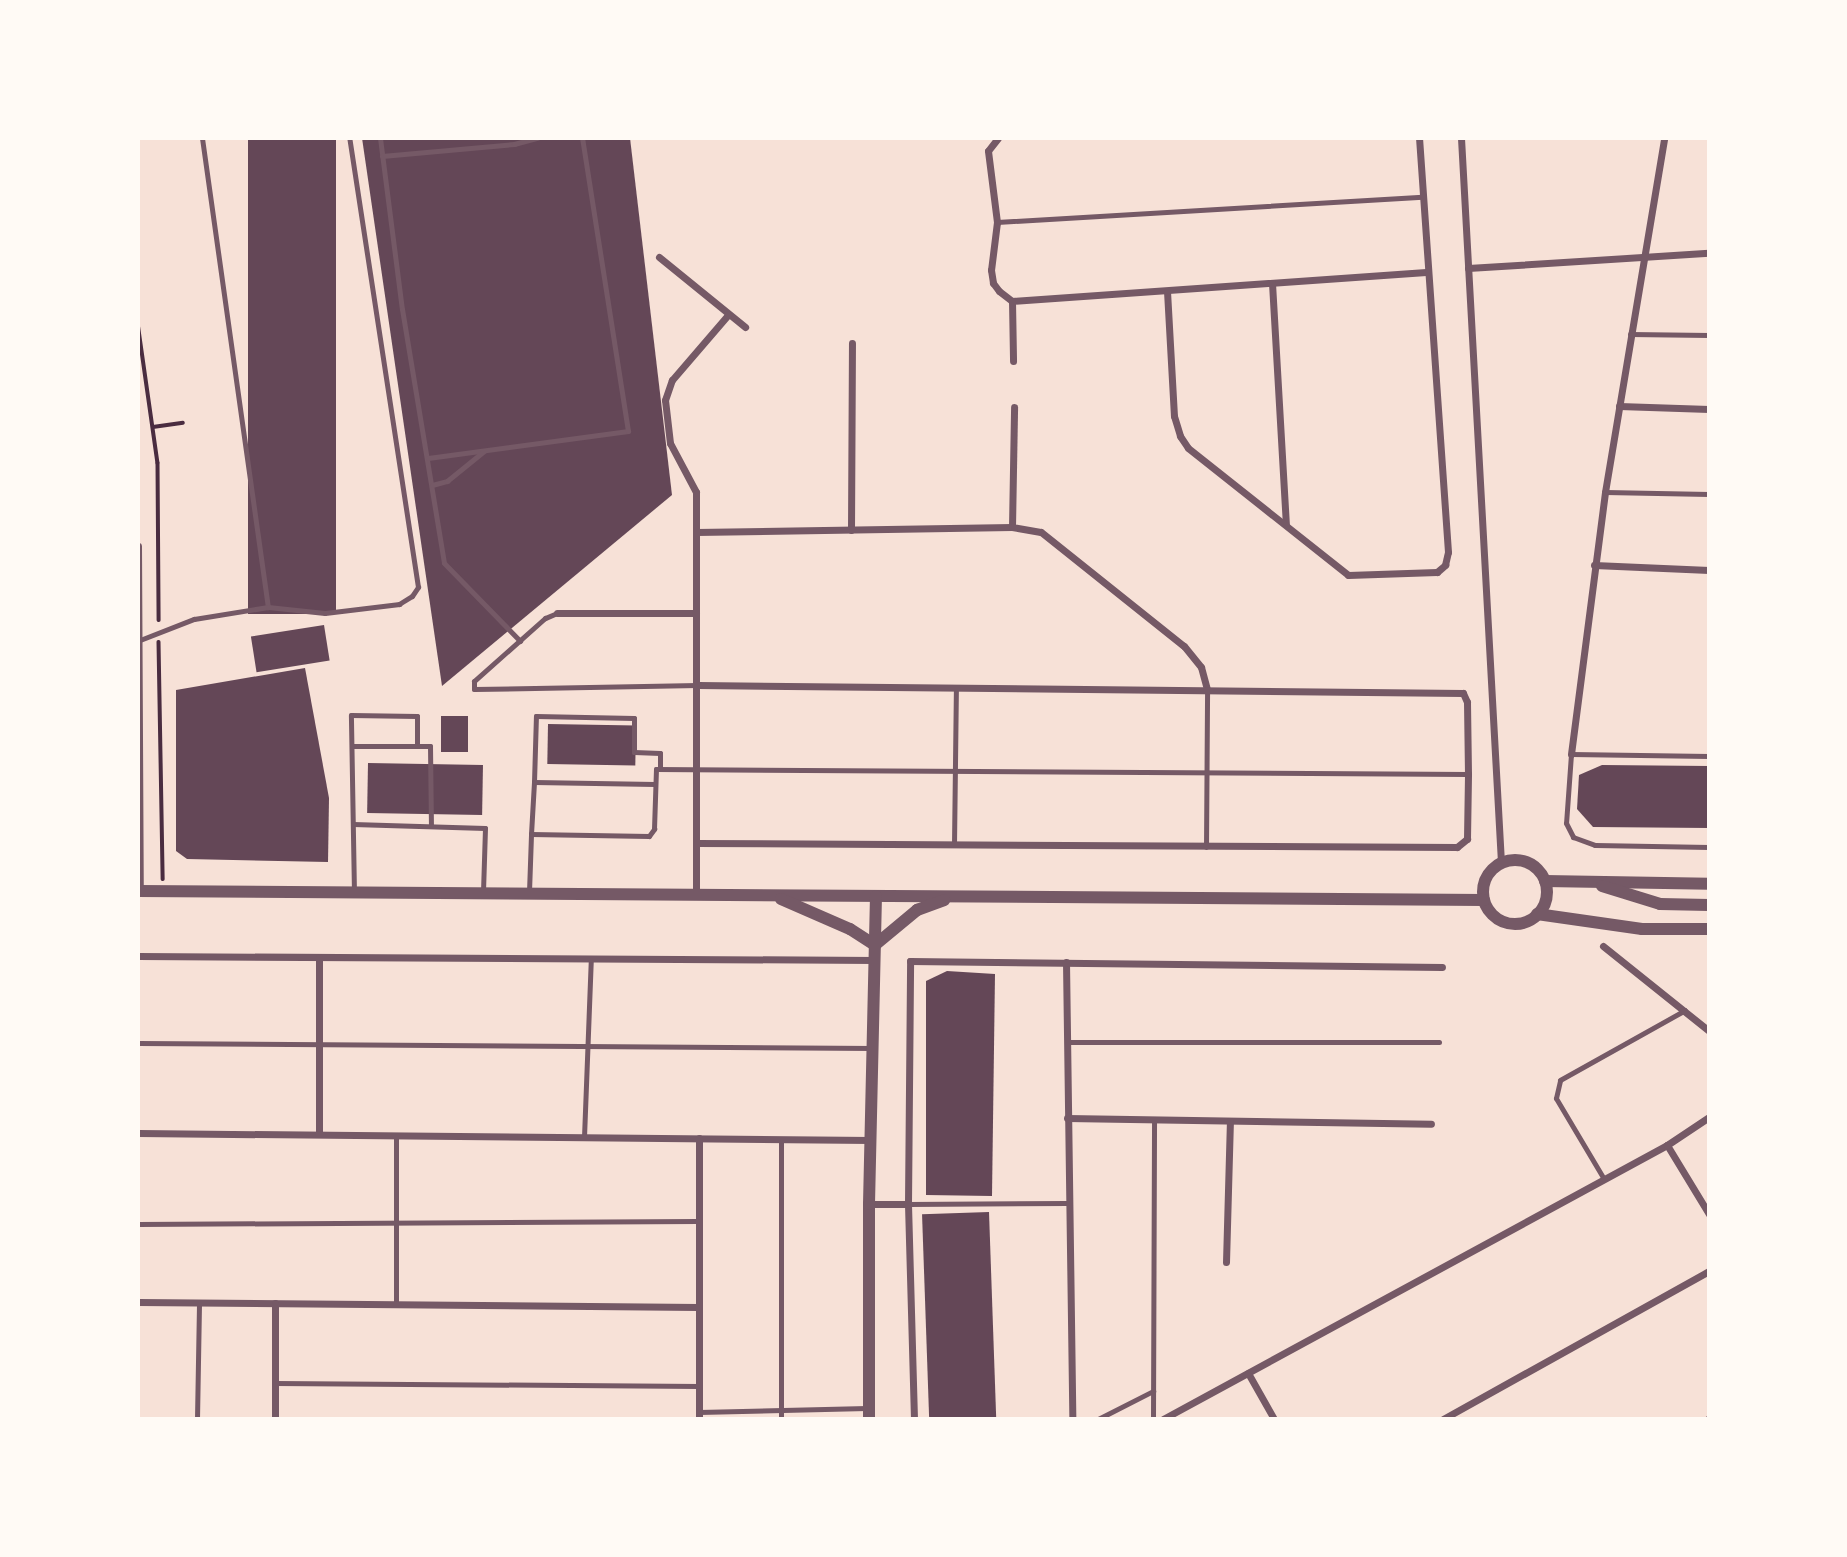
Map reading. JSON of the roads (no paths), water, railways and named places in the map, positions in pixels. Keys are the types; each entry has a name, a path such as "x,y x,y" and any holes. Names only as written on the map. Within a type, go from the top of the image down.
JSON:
{"street":[{"path":"998,138 988,151 996,222 991,270 993,283 999,292 1012,301 1426,272"},
{"path":"1167,291 1174,416 1180,436 1188,448 1348,575 1437,572 1445,565 1448,552 1426,272 1419,138"},
{"path":"1461,138 1501,863"},
{"path":"1571,754 1605,492 1664,138"},
{"path":"1468,268 1709,253"},
{"path":"659,257 745,327"},
{"path":"1272,284 1286,524"},
{"path":"1012,301 1013,362"},
{"path":"696,895 696,492 670,443 665,400 672,380 728,315"},
{"path":"851,530 852,343"},
{"path":"1619,406 1709,409"},
{"path":"1012,527 1014,407"},
{"path":"696,532 1012,527 1041,532 1184,646 1201,667 1207,689"},
{"path":"138,546 139,891 1484,900"},
{"path":"1594,565 1709,570"},
{"path":"557,613 696,613"},
{"path":"696,843 1457,847 1467,839 1468,774 1467,702 1464,693 956,685 698,685"},
{"path":"1511,860 1531,865 1545,881 1546,898 1537,914 1517,924 1496,918 1484,900 1488,875 1501,863 1511,860"},
{"path":"1545,881 1709,884"},
{"path":"1588,881 1660,904 1709,905"},
{"path":"774,896 850,929 875,945"},
{"path":"869,1413 869,1204 876,897"},
{"path":"875,945 917,910 954,897"},
{"path":"1537,914 1643,929 1709,929"},
{"path":"1603,946 1709,1031"},
{"path":"138,956 875,960"},
{"path":"319,957 319,1134"},
{"path":"914,1419 908,1204 910,961 1442,967"},
{"path":"1066,962 1067,1203 1072,1419"},
{"path":"1163,1419 1667,1145 1709,1117"},
{"path":"1066,1118 1431,1124"},
{"path":"1226,1262 1230,1121"},
{"path":"138,1133 871,1140"},
{"path":"699,1138 699,1415"},
{"path":"1667,1145 1709,1214"},
{"path":"869,1204 908,1204"},
{"path":"1443,1419 1709,1270"},
{"path":"138,1302 698,1307"},
{"path":"275,1303 275,1419"},
{"path":"1248,1373 1274,1419"}],"lane":[{"path":"202,138 268,607"},
{"path":"140,640 194,619 268,607 326,613 399,604 412,596 418,587 349,138"},
{"path":"380,138 402,309 444,563 520,641"},
{"path":"382,156 514,144 537,138"},
{"path":"428,458 628,431 582,138"},
{"path":"996,222 1422,197"},
{"path":"1630,334 1709,335"},
{"path":"432,485 447,481 485,450"},
{"path":"1605,492 1709,495"},
{"path":"557,613 545,618 474,681 474,689 698,685"},
{"path":"954,845 956,685"},
{"path":"1206,847 1207,689"},
{"path":"354,893 351,715 417,716 418,746"},
{"path":"529,894 536,716 634,718 634,752 660,753 660,769"},
{"path":"352,746 430,746 431,826"},
{"path":"1709,756 1571,754 1566,823 1573,837 1595,845 1709,847"},
{"path":"531,834 649,836 654,829 656,769 1206,770 1468,774"},
{"path":"534,782 655,783"},
{"path":"353,824 485,828 483,894"},
{"path":"584,1137 591,958"},
{"path":"1604,1179 1556,1098 1560,1080 1685,1010"},
{"path":"1067,1042 1439,1042"},
{"path":"138,1043 873,1048"},
{"path":"1153,1419 1154,1119"},
{"path":"396,1135 396,1304"},
{"path":"781,1139 781,1419"},
{"path":"908,1204 1067,1203"},
{"path":"138,1224 698,1221"},
{"path":"197,1419 199,1302"},
{"path":"275,1383 699,1386"},
{"path":"1098,1419 1153,1391"},
{"path":"699,1415 780,1410 869,1413"}]}
